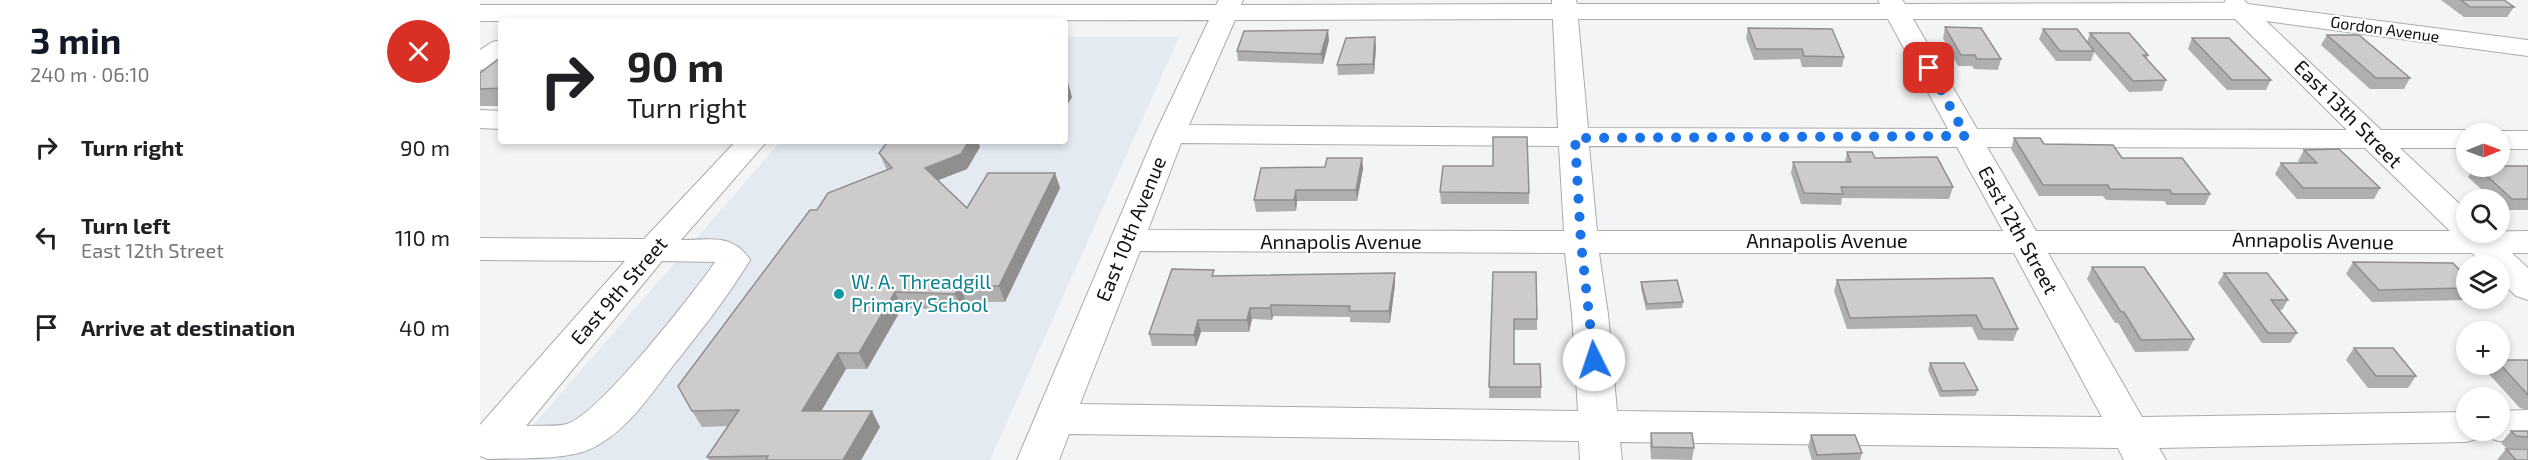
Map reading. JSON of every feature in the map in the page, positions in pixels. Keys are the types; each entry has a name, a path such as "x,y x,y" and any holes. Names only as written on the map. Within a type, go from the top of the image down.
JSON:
{"street":[{"name":"Gordon Avenue","path":"480,14 552,11 882,12 1228,7 2235,6 2528,48"},
{"name":"East 13th Street","path":"2235,6 2456,219"},
{"name":"East 10th Avenue","path":"1038,460 1170,134 1228,7"},
{"path":"1564,7 1581,243 1590,314 1600,444"},
{"name":"East 12th Street","path":"1894,7 2025,240 2137,447"},
{"path":"480,62 498,50"},
{"path":"480,119 498,120"},
{"path":"1170,134 1575,138 1966,136 2456,140"},
{"path":"2510,140 2528,140"},
{"name":"East 9th Street","path":"653,250 724,250 733,260 713,292 626,398 600,423 575,439 488,443 653,250 749,144"},
{"name":"Annapolis Avenue","path":"1126,240 1581,243 2456,234"},
{"name":"Annapolis Avenue","path":"2510,239 2528,242"},
{"name":"East 13th Street","path":"2481,243 2528,288"},
{"path":"480,249 653,250"},
{"path":"1055,419 1600,444 2137,447 2456,428"},
{"path":"2510,426 2528,426"}],"shaded area":[{"path":"1068,37 1179,37 990,460 503,460 778,144 1068,144"}],"building":[{"path":"2461,0 2504,0 2514,7 2470,7"},
{"path":"1945,27 1981,28 2001,59 1977,59 1975,55 1961,55"},
{"path":"1748,28 1832,29 1844,57 1804,56 1802,49 1756,49"},
{"path":"2043,29 2077,29 2094,51 2060,51"},
{"path":"1328,30 1321,54 1237,51 1244,31"},
{"path":"2090,33 2129,33 2148,55 2143,55 2166,80 2133,81"},
{"path":"2327,35 2359,35 2410,78 2376,78"},
{"path":"1375,37 1373,64 1337,65 1346,38"},
{"path":"2192,38 2229,38 2271,80 2232,80"},
{"path":"498,59 498,88 480,89 480,73"},
{"path":"1493,137 1527,137 1529,193 1440,192 1443,166 1493,166"},
{"path":"2014,138 2040,138 2044,144 2113,145 2122,158 2182,158 2210,194 2172,194 2170,190 2110,189 2108,185 2043,185"},
{"name":"W. A. Threadgill Primary School","path":"886,144 967,144 961,154 925,168 967,208 988,173 1055,173 999,286 960,286 955,294 895,292 859,353 838,353 802,411 872,411 843,460 766,460 768,456 707,457 739,410 692,411 678,386 810,210 817,210 828,193 892,168 879,153"},
{"path":"2339,149 2380,188 2303,188 2281,163 2317,163 2304,150"},
{"path":"1847,152 1872,152 1875,158 1937,157 1953,187 1841,187 1843,194 1804,193 1793,162 1851,162"},
{"path":"1327,158 1362,158 1356,190 1296,190 1294,200 1254,200 1261,168 1325,167"},
{"path":"2510,166 2528,166 2528,199 2512,199 2510,189 2501,189 2488,177 2510,177"},
{"path":"2353,262 2453,263 2456,266 2456,288 2379,290"},
{"path":"2092,267 2144,267 2194,339 2141,340"},
{"path":"1172,269 1214,270 1212,276 1395,273 1389,311 1349,311 1350,306 1271,305 1270,308 1250,308 1247,320 1198,320 1194,335 1149,334"},
{"path":"1493,272 1536,272 1537,319 1514,319 1514,364 1540,364 1541,387 1489,387"},
{"path":"2224,273 2267,273 2288,300 2271,300 2297,333 2268,333"},
{"path":"1993,278 2018,329 1983,329 1976,315 1850,318 1837,280"},
{"path":"1677,280 1683,302 1647,304 1641,282"},
{"path":"2354,348 2393,348 2416,376 2376,376"},
{"path":"2510,360 2528,360 2528,395 2510,375"},
{"path":"1930,363 1964,363 1978,390 1942,391"},
{"path":"2511,431 2528,431 2528,437 2516,436"},
{"path":"1651,433 1692,433 1694,448 1652,447"},
{"path":"1811,435 1855,435 1862,453 1817,455"},
{"path":"2506,449 2528,449 2528,460 2516,460"}],"place":[{"name":"W. A. Threadgill Primary School","path":"839,294"}],"route":[{"path":"1594,360 1581,243 1575,138 1966,136 1929,68"}]}
